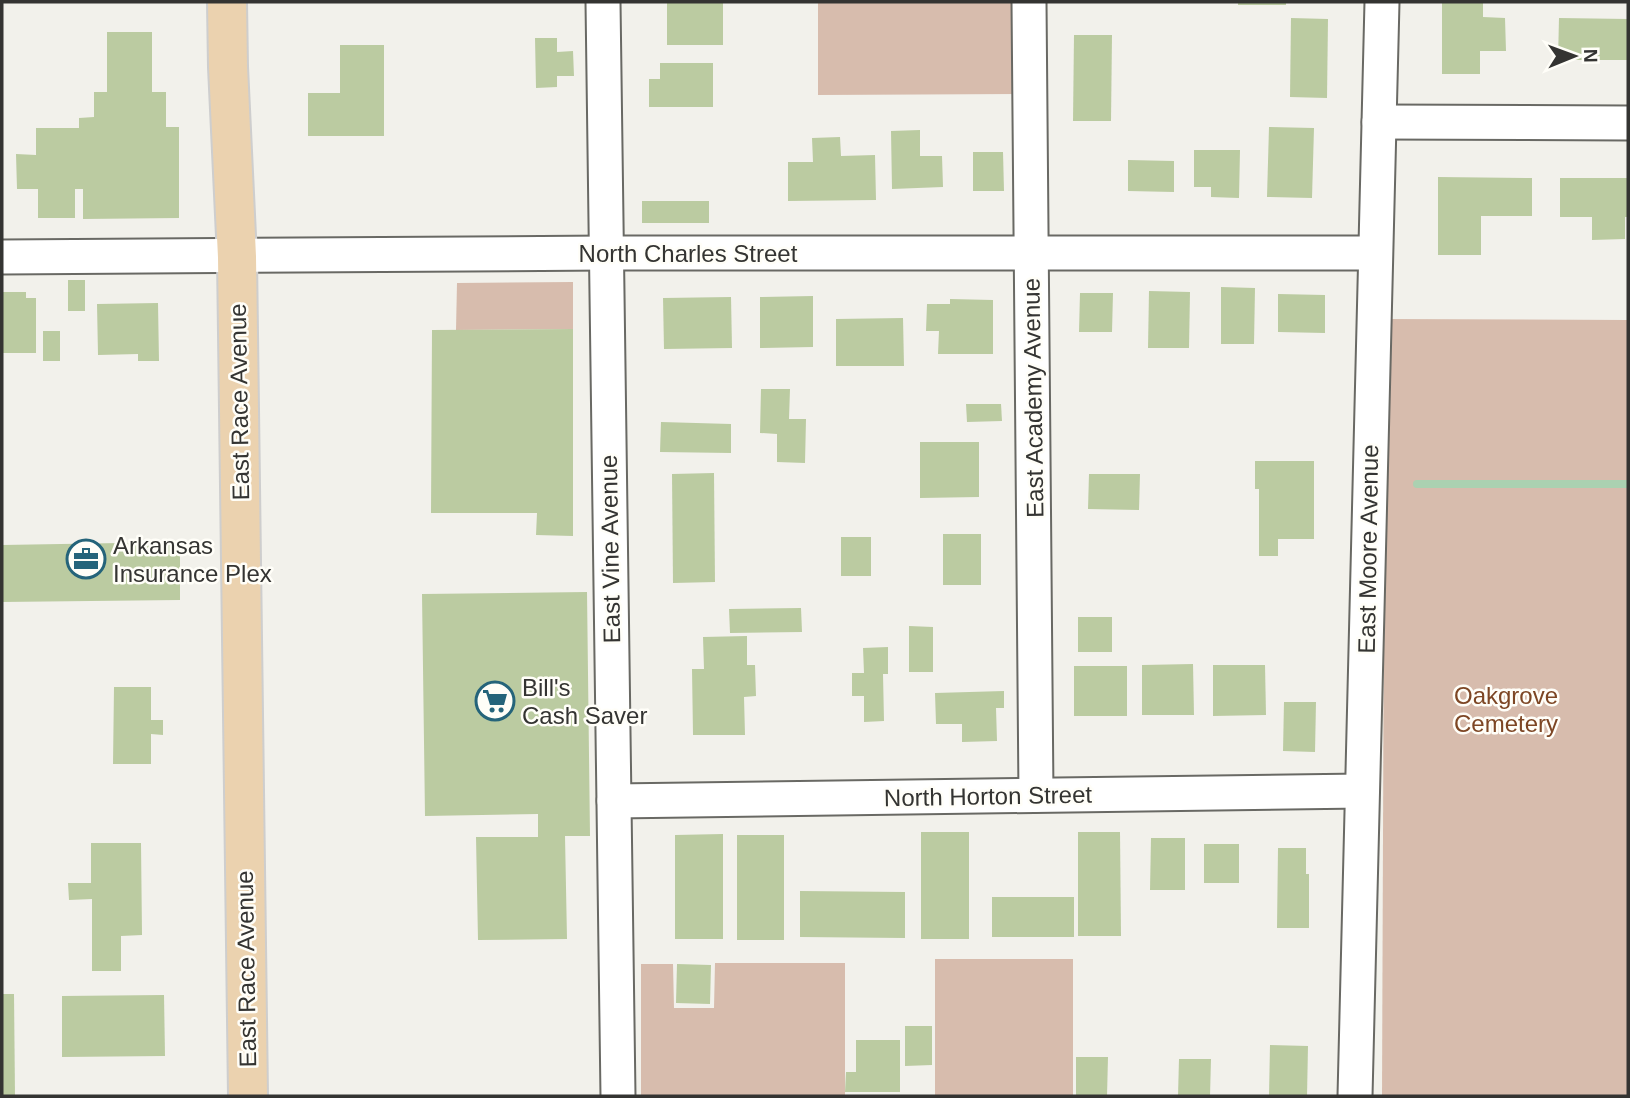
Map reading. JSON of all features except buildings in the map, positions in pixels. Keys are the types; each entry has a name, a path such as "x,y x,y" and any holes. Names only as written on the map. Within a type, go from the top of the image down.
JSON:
{"main road":[{"name":"East Race Avenue","path":"227,2 237,257 248,1096"}],"street":[{"name":"East Vine Avenue","path":"603,2 618,1096"},
{"name":"East Academy Avenue","path":"1029,2 1036,795"},
{"name":"East Moore Avenue","path":"1355,1096 1382,2"},
{"path":"1379,122 1628,123"},
{"name":"North Charles Street","path":"2,257 607,253 1375,253"},
{"name":"North Horton Street","path":"614,801 1362,791"}],"green space":[{"path":"818,2 1019,2 1019,94 818,95"},
{"path":"573,282 573,329 456,330 457,283"},
{"name":"Oakgrove Cemetery","path":"1385,319 1628,320 1628,1096 1382,1096"},
{"path":"935,959 1073,959 1073,1096 935,1096"},
{"path":"715,963 845,963 845,1096 641,1096 641,964 673,964 674,1008 714,1008"}],"waterway":[{"path":"1417,484 1628,484"}],"place":[{"name":"Arkansas Insurance Plex","path":"86,559"},
{"name":"Bill's Cash Saver","path":"495,701"}]}
